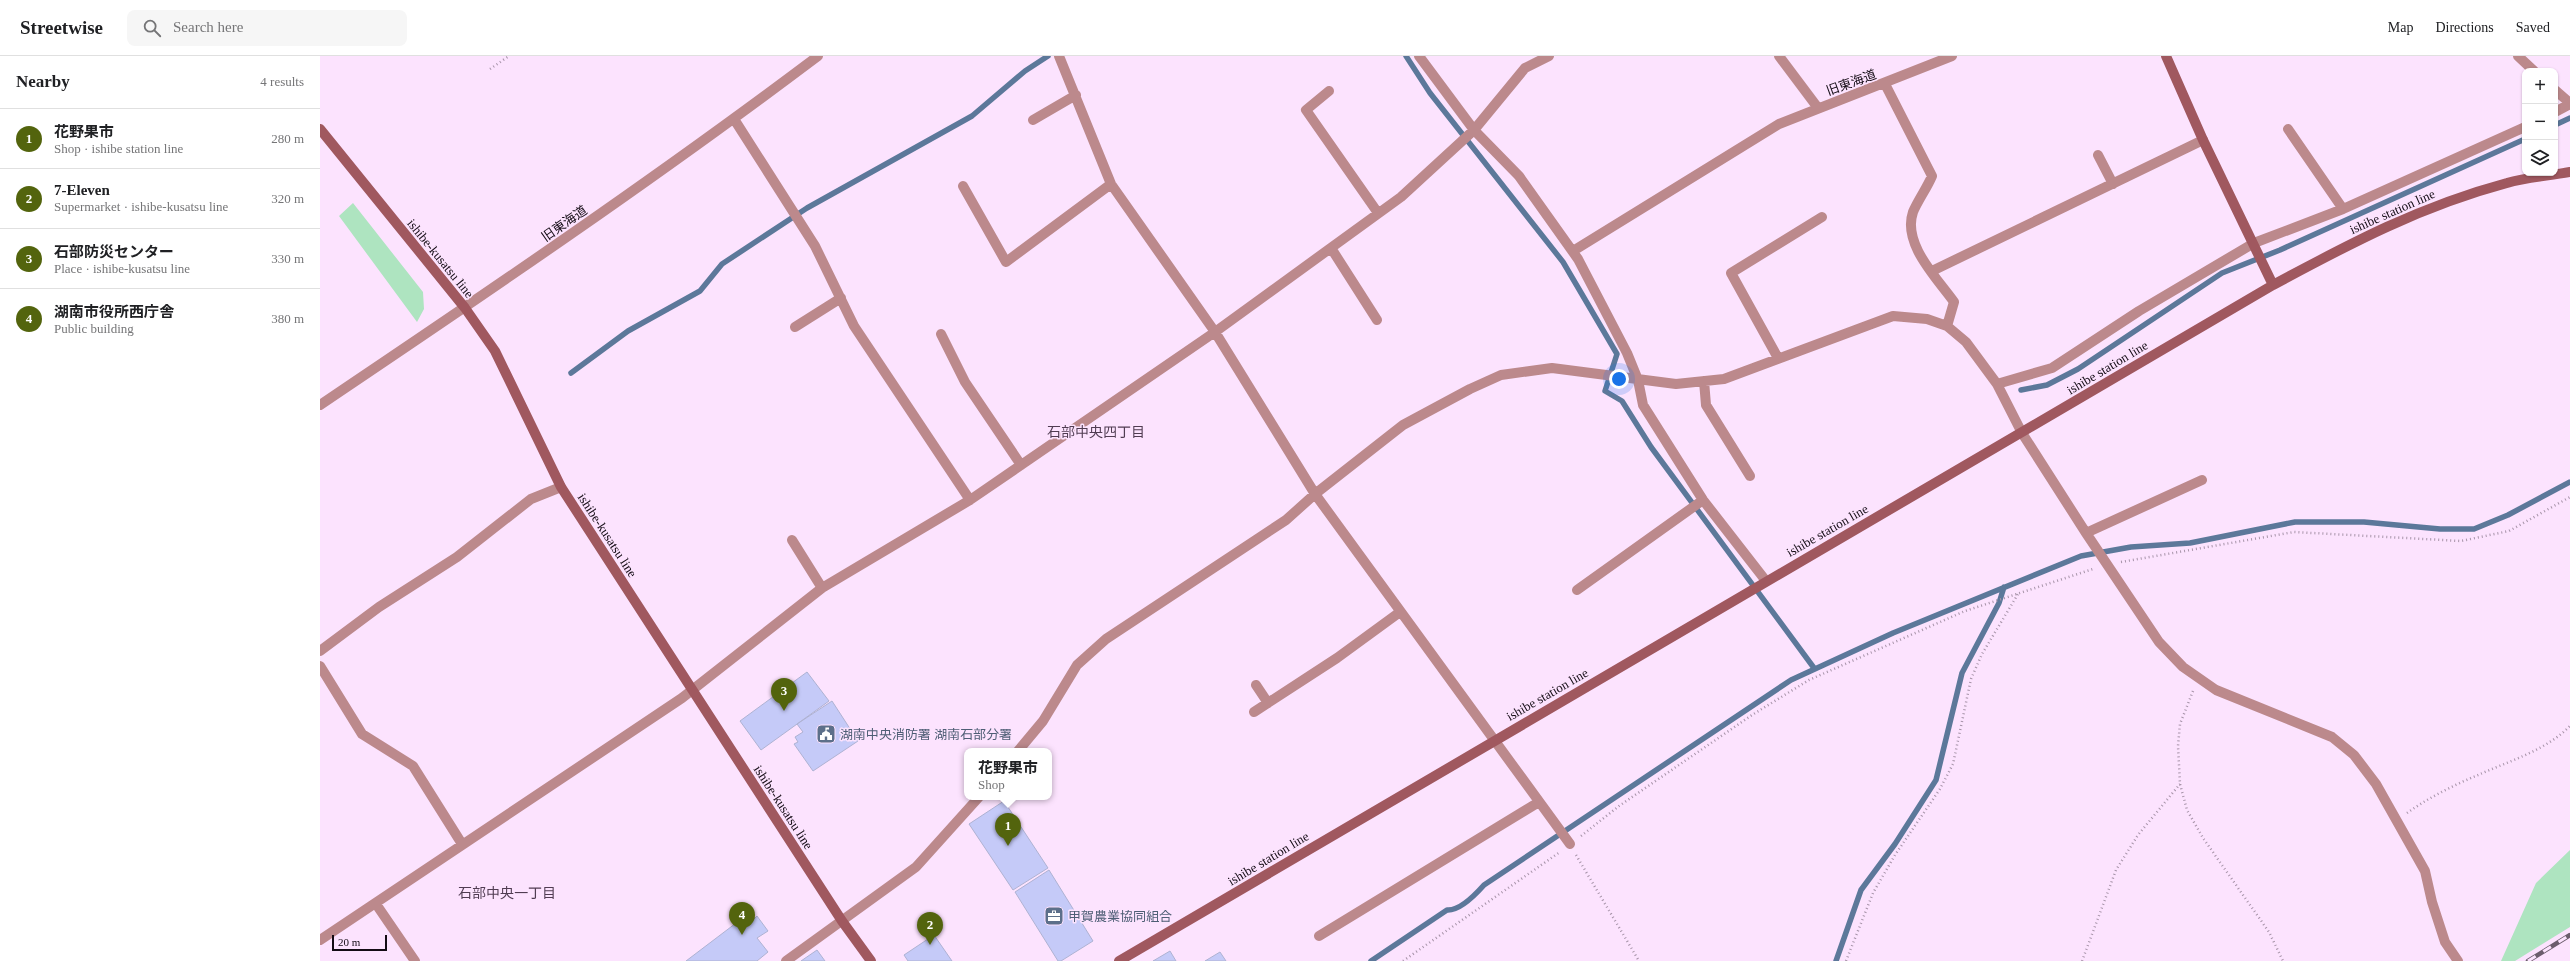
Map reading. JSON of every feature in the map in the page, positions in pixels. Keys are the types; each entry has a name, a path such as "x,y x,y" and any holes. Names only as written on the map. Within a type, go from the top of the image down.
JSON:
{"main road":[{"path":"2166,56 2203,140 2273,285"},
{"name":"ishibe-kusatsu line","path":"320,128 465,308 495,351 561,487 694,690 842,921 871,961"},
{"name":"ishibe station line","path":"1119,961 1493,740 2022,433 2273,285 2379,228 2432,206 2508,182 2570,172"}],"street":[{"name":"旧東海道","path":"320,405 465,308 734,119 818,56"},
{"path":"1059,56 1111,184 1215,332 1315,494 1570,844"},
{"path":"1419,56 1474,130 1519,176 1573,251 1627,353 1638,380 1643,405 1704,500 1766,581"},
{"path":"320,940 694,690 822,588 970,500 1215,332 1401,197 1474,130 1525,68 1549,56"},
{"name":"旧東海道","path":"1779,56 1818,108 1885,84 1940,58 1952,56"},
{"path":"2518,56 2531,68"},
{"path":"1885,84 1932,176 1913,213 1911,235 1932,271 1954,302 1947,326"},
{"path":"1329,92 1306,110 1378,213"},
{"path":"2558,93 2570,104 2558,110"},
{"path":"1033,120 1076,95"},
{"path":"1573,251 1779,124 1818,108"},
{"path":"734,119 815,246 854,326 970,500"},
{"path":"1997,384 2052,368 2139,311 2254,243 2343,209 2522,128"},
{"path":"2288,129 2343,209"},
{"path":"1932,271 2203,140"},
{"path":"2098,155 2113,184"},
{"path":"963,186 1006,262 1111,184"},
{"path":"1778,358 1731,273 1822,217"},
{"path":"1331,248 1377,320"},
{"path":"795,326 841,298"},
{"path":"1020,748 1043,721 1077,665 1106,638 1286,520 1315,494 1403,425 1501,375 1552,368 1676,384 1724,379 1893,316 1927,319 1947,326 1966,342 1997,384 2022,433 2086,533 2159,642 2183,667 2216,690 2332,737 2359,760 2376,784 2425,871 2432,902 2445,942 2458,961"},
{"path":"941,334 965,382 1021,465"},
{"path":"1704,381 1706,405 1750,476"},
{"path":"2086,533 2202,480"},
{"path":"320,652 379,608 457,557 531,499 561,487"},
{"path":"1577,590 1704,500"},
{"path":"792,540 822,588"},
{"path":"1254,712 1337,658 1400,612"},
{"path":"320,666 362,734 413,766 462,844"},
{"path":"1256,686 1268,703"},
{"path":"786,961 916,867 976,800"},
{"path":"1318,936 1539,802"},
{"path":"376,904 415,961"}],"path":[{"path":"490,69 509,56"},
{"path":"1403,961 1570,844 1625,802 1752,715 1809,680 1965,611 2108,564 2294,532 2461,541 2509,531 2570,498"},
{"path":"1846,961 1873,893 1895,854 1940,789 1953,764 1971,679 1982,654 2019,593"},
{"path":"2198,677 2180,724 2178,746 2180,784 2187,810 2203,838 2269,932 2283,961"},
{"path":"2396,821 2415,808 2476,775 2533,751 2562,734 2570,726"},
{"path":"2082,961 2116,870 2138,835 2180,784"},
{"path":"1570,844 1591,884 1639,961"}],"green space":[{"path":"353,203 423,292 424,309 417,322 339,216"},
{"path":"2570,850 2570,927 2515,961 2501,961 2536,883"}],"building":[{"path":"807,672 829,701 761,750 740,721"},
{"name":"湖南中央消防署 湖南石部分署","path":"832,701 858,741 813,771 794,744 798,742 795,737 803,732 797,724"},
{"path":"1004,801 1048,868 1013,890 969,824"},
{"name":"甲賀農業協同組合","path":"1049,870 1093,941 1061,961 1058,961 1015,892"},
{"path":"748,914 753,920 757,916 768,931 757,938 768,952 757,961 686,961"},
{"path":"934,935 952,961 908,961 904,955"},
{"path":"817,950 825,961 801,961"},
{"path":"1170,951 1176,961 1153,961"},
{"path":"1220,952 1226,961 1205,961"}],"waterway":[{"path":"571,373 628,331 700,291 722,264 807,208 972,116 1025,71 1048,56"},
{"path":"1406,56 1430,93 1563,262 1617,354 1605,391 1622,401 1651,447 1814,668"},
{"path":"2558,124 2570,118"},
{"path":"2021,390 2047,385 2078,369 2222,273 2280,250 2523,140"},
{"path":"1371,961 1447,910 1452,910 1462,905 1484,885 1791,680 1893,633 2081,556 2131,547 2190,543 2295,522 2364,522 2440,529 2474,529 2508,515 2570,482"},
{"path":"1836,961 1861,890 1895,844 1936,780 1962,673 1999,603 2004,587"}],"railway":[{"path":"2528,961 2570,935"}],"place":[{"name":"石部防災センター","path":"784,711"},
{"name":"湖南中央消防署 湖南石部分署","path":"826,734"},
{"name":"花野果市","path":"1008,846"},
{"name":"甲賀農業協同組合","path":"1054,916"},
{"name":"湖南市役所西庁舎","path":"742,935"},
{"name":"7-Eleven","path":"930,945"}],"district":[{"name":"石部中央四丁目","path":"1096,432"},
{"name":"石部中央一丁目","path":"507,893"}]}
